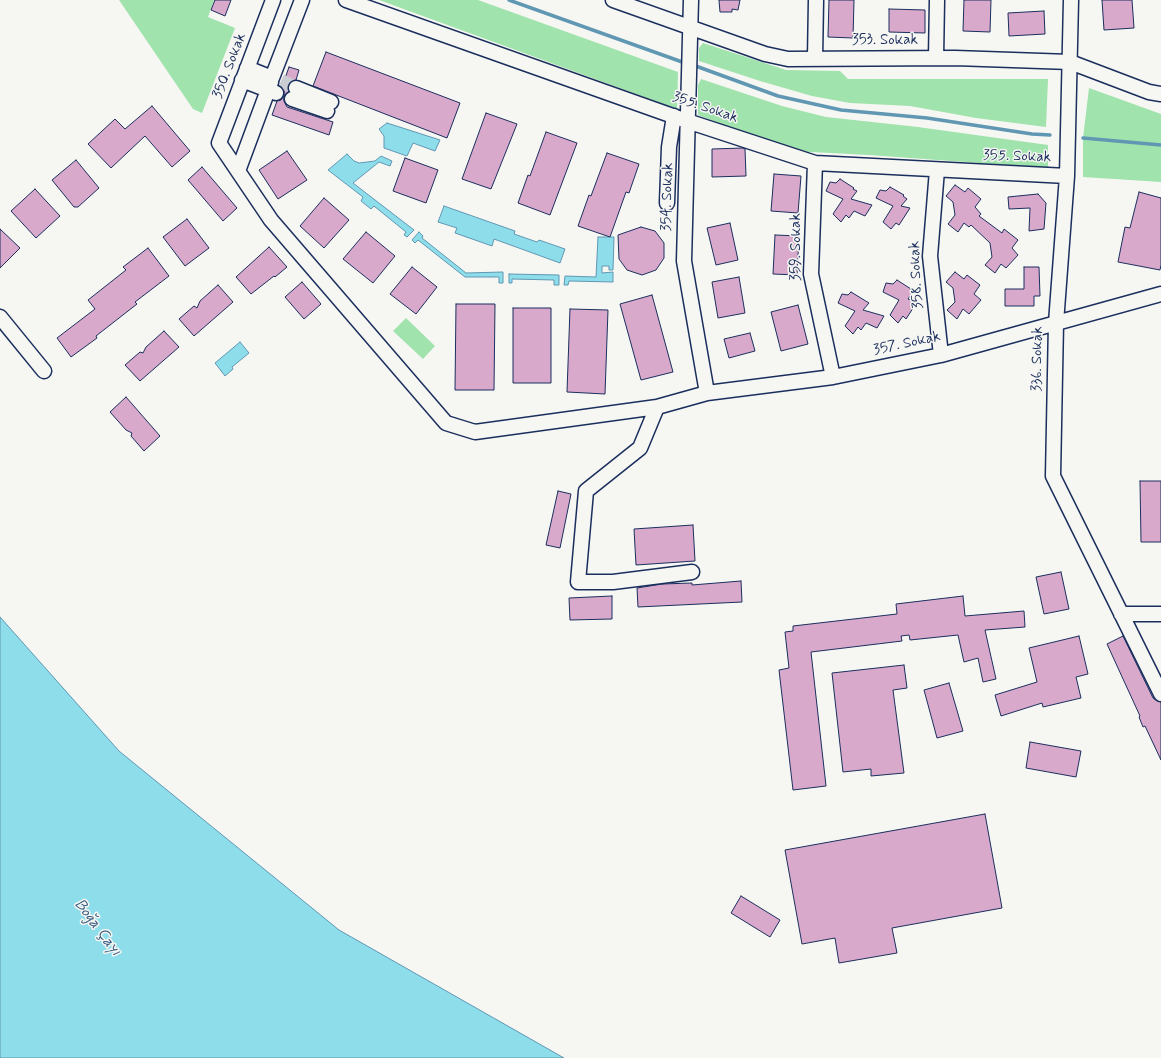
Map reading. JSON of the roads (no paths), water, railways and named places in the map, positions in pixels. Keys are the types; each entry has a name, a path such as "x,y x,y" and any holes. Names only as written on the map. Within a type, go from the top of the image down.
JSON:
{"street":[{"name":"350. Sokak","path":"219,143 272,0"},
{"path":"238,171 274,85 302,0"},
{"name":"355. Sokak","path":"346,0 687,121 815,163 1067,176"},
{"name":"353. Sokak","path":"613,0 772,56 788,59 936,58 1070,62 1149,92 1161,94"},
{"name":"354. Sokak","path":"691,0 684,261 707,393"},
{"path":"815,59 816,0"},
{"path":"936,58 937,0"},
{"name":"336. Sokak","path":"1071,0 1067,176 1056,323 1053,476 1161,694"},
{"path":"245,74 274,85"},
{"path":"294,93 329,107"},
{"path":"667,203 669,147 674,116"},
{"name":"357. Sokak","path":"219,143 271,220 446,423 475,432 657,407 707,393 832,377 941,355 1161,294"},
{"name":"359. Sokak","path":"815,163 811,274 832,377"},
{"name":"358. Sokak","path":"937,170 930,256 941,355"},
{"path":"0,317 44,371"},
{"path":"657,407 640,448 586,491 578,582 613,582 692,572"},
{"path":"1121,614 1161,614"}],"water":[{"path":"387,123 440,140 435,151 413,143 407,156 384,148 384,136 379,129"},
{"path":"347,154 354,161 359,163 375,161 381,156 392,161 390,166 379,162 353,183 414,230 407,237 404,235 406,232 374,206 371,209 361,201 363,197 328,170"},
{"path":"444,206 515,231 514,234 537,242 539,240 565,249 560,263 494,239 492,246 455,233 457,228 438,222"},
{"path":"419,232 423,236 422,238 466,273 503,272 503,283 499,283 499,277 465,277 418,240 415,243 412,240"},
{"path":"598,237 614,237 613,270 609,270 609,266 602,266 602,273 613,272 613,282 569,281 568,285 564,285 565,276 596,277"},
{"path":"509,274 559,275 559,285 554,285 554,280 512,279 512,283 509,283"},
{"path":"240,342 249,353 232,367 233,369 225,376 215,363"},
{"name":"Boğa Çayı","path":"0,617 119,751 339,930 564,1058 0,1058"}],"waterway":[{"path":"509,0 685,63"},
{"path":"693,65 778,96 841,110 927,118 1032,134 1050,135"},
{"path":"1083,138 1161,145"}],"tunnel":[{"path":"281,81 296,88"}]}
